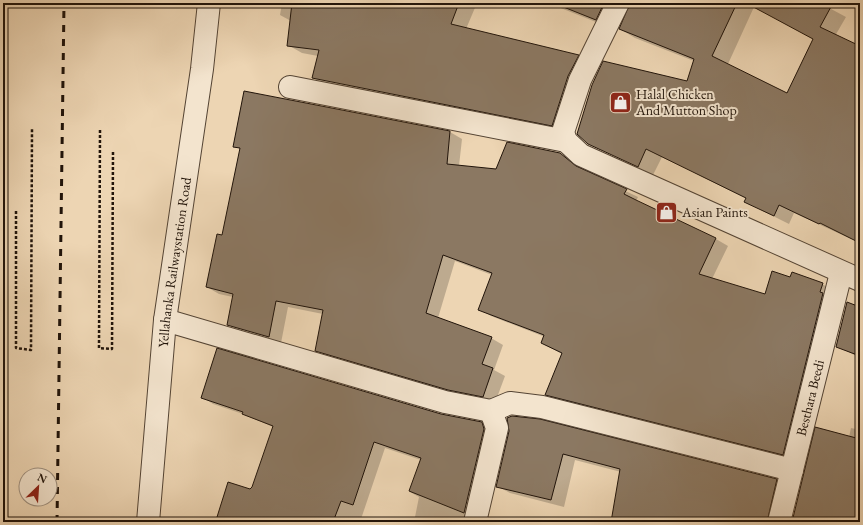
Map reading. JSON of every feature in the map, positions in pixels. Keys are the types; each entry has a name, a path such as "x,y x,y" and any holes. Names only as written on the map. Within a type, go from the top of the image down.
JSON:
{"street":[{"name":"Yellahanka Railwaystation Road","path":"148,522 165,320 202,69 210,3"},
{"path":"618,3 580,80 563,132 566,141 581,155 851,276"},
{"path":"290,87 566,141"},
{"name":"Besthara Beedi","path":"779,522 792,470 851,276"},
{"path":"165,320 445,402 491,411 510,403 542,407 792,470"},
{"path":"475,522 497,428 491,411"}],"path":[{"path":"16,210 16,348 31,350 32,128"},
{"path":"100,130 99,348 112,348 113,151"}],"building":[{"path":"292,3 459,3 451,24 579,55 568,76 552,126 312,78 319,50 287,46"},
{"path":"556,3 604,3 596,20"},
{"path":"630,3 737,3 712,56 787,93 813,39 746,3 833,3 820,27 860,46 860,243 779,205 774,216 744,202 746,198 646,149 638,167 588,144 577,134 592,85 603,61 687,81 694,59 619,29"},
{"path":"244,91 450,131 447,164 496,169 507,142 560,153 576,166 627,189 624,194 716,238 699,274 765,294 772,271 790,277 792,272 823,283 820,292 823,293 783,455 545,395 562,353 541,343 544,335 478,310 492,273 443,255 426,313 492,337 482,364 493,368 483,397 448,390 315,351 323,310 276,301 269,337 227,325 233,294 206,287 217,234 222,235 240,148 233,147"},
{"path":"847,302 860,307 860,356 836,347"},
{"path":"217,348 441,414 482,422 484,429 464,513 409,491 421,458 374,442 353,505 341,501 333,522 232,522 217,517 228,482 250,489 252,487 273,426 242,414 243,412 201,398"},
{"path":"512,416 540,419 777,479 767,522 611,522 620,469 563,454 551,500 496,487 509,431 507,418"},
{"path":"815,427 860,439 860,522 792,522"}],"railway":[{"path":"57,522 64,3"}],"place":[{"name":"Halal Chicken And Mutton Shop","path":"620,102"},
{"name":"Asian Paints","path":"666,212"}]}
